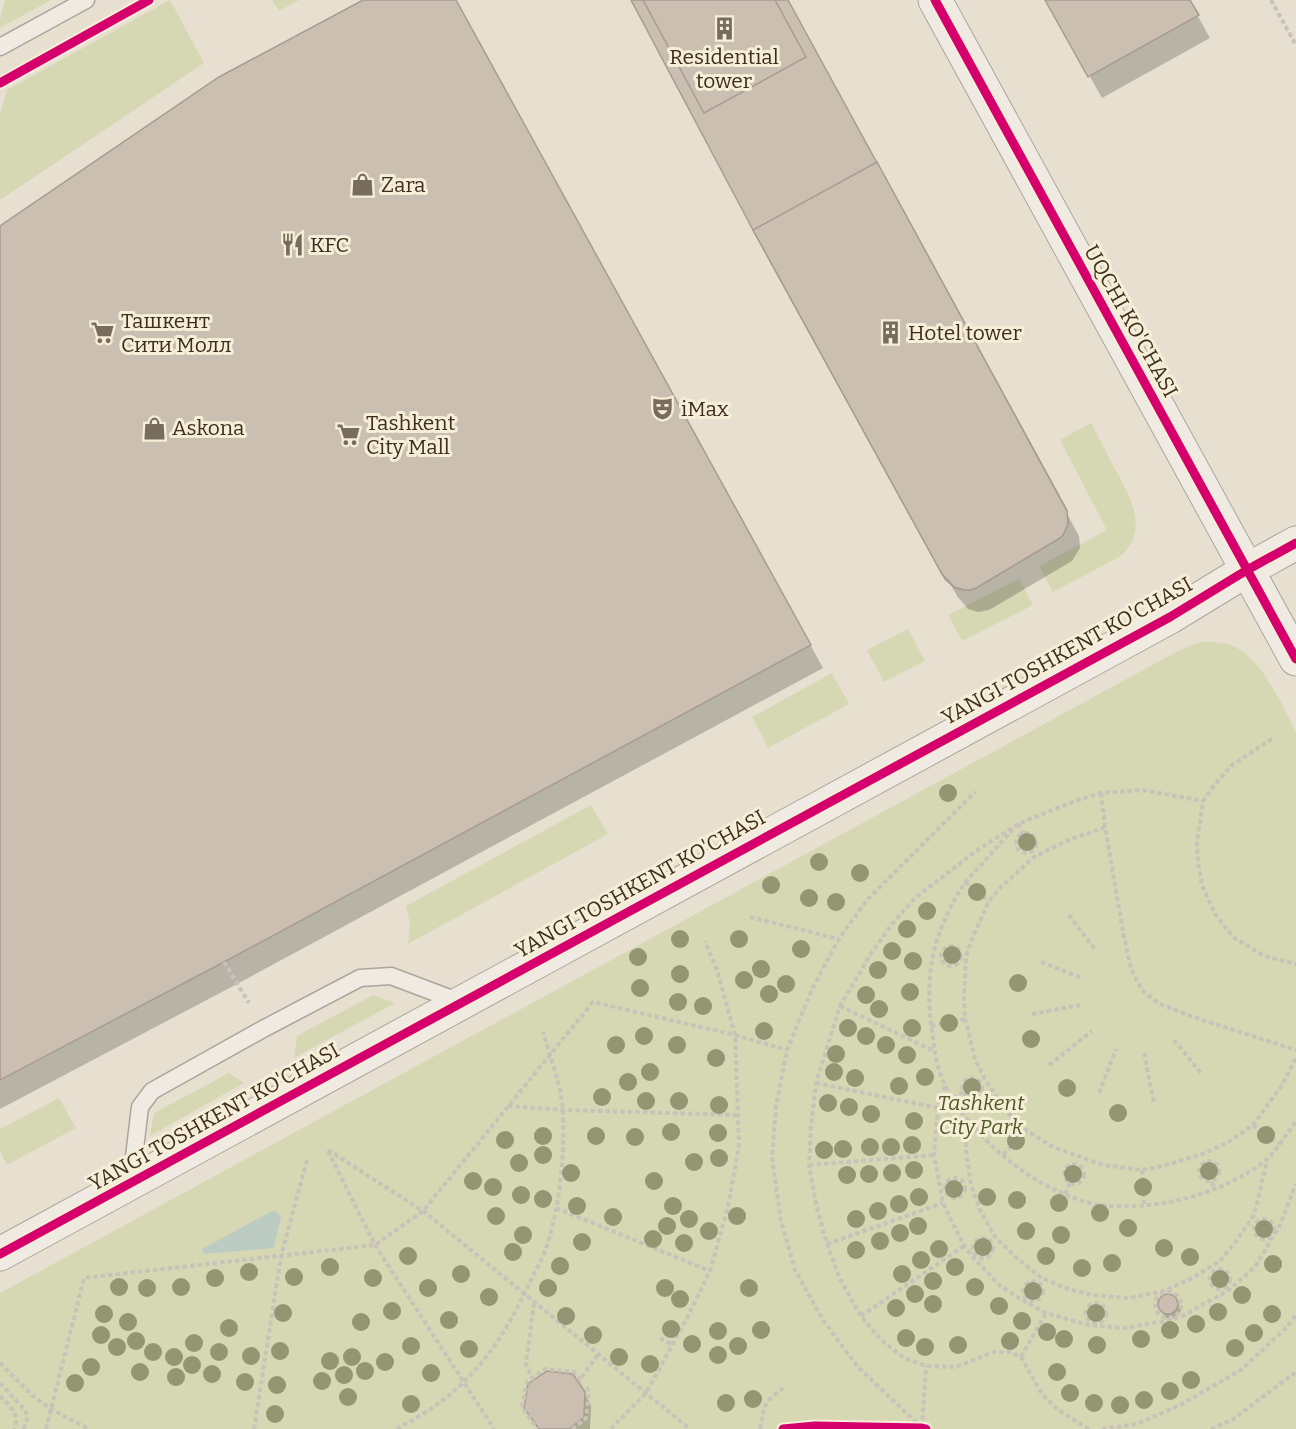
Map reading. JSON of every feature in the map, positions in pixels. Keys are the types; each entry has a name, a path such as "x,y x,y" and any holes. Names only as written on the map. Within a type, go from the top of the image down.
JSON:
{"street":[{"name":"UQCHI KO'CHASI","path":"935,0 1296,659"},
{"name":"YANGI TOSHKENT KO'CHASI","path":"0,1254 1170,617 1296,543"}],"lane":[{"path":"0,47 86,0"},
{"path":"132,1182 140,1107 152,1091 263,1029 360,978 391,976 461,1003"}],"path":[{"path":"0,83 149,0"},
{"path":"1271,0 1296,45"},
{"path":"1272,738 1232,765 1203,801 1197,842 1198,863 1202,885 1215,914 1233,937 1264,956 1296,964"},
{"path":"1089,1429 1059,1410 1042,1394 1021,1358 1010,1353 994,1352 956,1367 926,1366 904,1358 880,1339 861,1316 840,1279 816,1204 809,1165 816,1083 840,1006 870,955 915,898 976,851 1018,824 1101,793 1142,790 1203,801"},
{"path":"924,1428 857,1366 824,1320 795,1270 781,1221 772,1158 776,1106 787,1050 813,987 839,939 867,900 975,792"},
{"path":"1101,793 1124,937 1131,969 1142,990 1158,1003 1193,1017 1296,1050"},
{"path":"1018,824 1024,836 1031,840 1030,849 1034,857"},
{"path":"1018,824 965,882 946,916 933,952 929,980 931,1026 935,1052 945,1086 967,1120 987,1142 1027,1173 1055,1190 1080,1200 1101,1205 1161,1203 1192,1197 1234,1180 1267,1160 1296,1122"},
{"path":"941,953 943,962 954,966 957,964 972,939 989,901 1034,857 1066,841 1105,826"},
{"path":"1024,836 1017,839 1018,848 1023,852 1030,849"},
{"path":"965,882 989,901"},
{"path":"1069,915 1096,951"},
{"path":"750,917 839,939"},
{"path":"611,1429 646,1393 687,1318 710,1271 728,1207 739,1144 735,1035 717,970 705,941"},
{"path":"941,953 945,948 954,946 961,953 965,1019 976,1062 1006,1111 1026,1130 1053,1147 1103,1165 1142,1170 1203,1154 1228,1142 1253,1125 1282,1085 1296,1058"},
{"path":"933,952 947,955 952,951 961,956"},
{"path":"224,962 249,1003"},
{"path":"1041,962 1082,978"},
{"path":"46,1429 84,1278 375,1245 423,1211 593,1002 735,1035 787,1050"},
{"path":"1032,1014 1080,1005"},
{"path":"840,1006 935,1052"},
{"path":"931,1026 965,1019"},
{"path":"1049,1065 1092,1031"},
{"path":"397,1429 456,1390 491,1351 506,1329 548,1244 556,1208 563,1110 555,1071 543,1032"},
{"path":"1174,1041 1201,1073"},
{"path":"1099,1094 1116,1049"},
{"path":"1144,1053 1154,1103"},
{"path":"968,1078 975,1078 978,1083 982,1087 979,1096 970,1097 963,1092 963,1082 968,1078"},
{"path":"953,1098 968,1089 970,1083 978,1083 985,1079"},
{"path":"816,1083 938,1108"},
{"path":"945,1086 938,1108 934,1155 945,1189"},
{"path":"508,1106 563,1110 738,1115"},
{"path":"967,1120 966,1150 971,1185 980,1210 995,1237 1040,1276 1065,1288 1097,1295 1129,1298 1164,1291 1212,1269 1253,1223 1264,1219 1270,1221 1274,1226 1267,1239 1260,1239 1254,1232 1253,1223 1267,1160"},
{"path":"1253,1125 1279,1144"},
{"path":"1003,1155 1026,1130"},
{"path":"494,1429 375,1245 328,1150 423,1211 690,1429"},
{"path":"1203,1154 1207,1167 1213,1170 1210,1175 1214,1190"},
{"path":"809,1165 934,1155"},
{"path":"1065,1194 1072,1178 1068,1174 1074,1170 1080,1157"},
{"path":"254,1429 281,1256 307,1160"},
{"path":"1205,1162 1214,1162 1219,1167 1218,1176 1212,1181 1205,1180 1199,1173 1200,1167 1205,1162"},
{"path":"1069,1184 1064,1178 1065,1169 1077,1164"},
{"path":"1069,1184 1078,1184 1084,1177 1083,1170 1077,1164"},
{"path":"1142,1170 1144,1204"},
{"path":"962,1186 961,1180 952,1179 946,1182 943,1203 964,1246 999,1285 1047,1313 1095,1325 1125,1328 1184,1315 1255,1267 1296,1184"},
{"path":"945,1189 956,1192 962,1186 971,1185"},
{"path":"827,1244 943,1203"},
{"path":"556,1208 710,1271"},
{"path":"1253,1223 1260,1227 1262,1233 1272,1233"},
{"path":"988,1242 995,1237"},
{"path":"981,1238 987,1238 993,1249 991,1254 983,1258 974,1256 975,1242 981,1238"},
{"path":"974,1256 980,1251 986,1251 988,1242"},
{"path":"861,1316 964,1246"},
{"path":"1212,1269 1217,1275 1215,1279 1218,1283 1226,1286"},
{"path":"1212,1269 1221,1269 1228,1274 1230,1280 1226,1286 1219,1289 1213,1287 1210,1278 1212,1269"},
{"path":"1027,1302 1031,1295 1037,1293 1036,1284 1040,1276"},
{"path":"1030,1282 1043,1288 1042,1297 1036,1301 1027,1302 1023,1288 1030,1282"},
{"path":"1164,1291 1176,1294 1180,1301 1180,1309 1171,1319"},
{"path":"1164,1291 1156,1300 1155,1308 1160,1315 1171,1319"},
{"path":"1095,1325 1095,1318 1100,1315 1100,1312 1095,1309 1097,1295"},
{"path":"533,1379 526,1364 534,1302"},
{"path":"1096,1303 1104,1307 1106,1316 1103,1321 1095,1325 1088,1320 1086,1314 1089,1306 1096,1303"},
{"path":"1021,1358 1047,1313"},
{"path":"1102,1429 1137,1424 1180,1406 1241,1370 1287,1327 1296,1315"},
{"path":"660,1338 672,1345"},
{"path":"580,1380 598,1354"},
{"path":"0,1363 33,1396 51,1409 89,1429"},
{"path":"924,1428 926,1366"},
{"path":"537,1429 522,1407 527,1382 545,1369 574,1372 589,1391 586,1418 572,1429"},
{"path":"1211,1429 1232,1420 1296,1372"},
{"path":"0,1383 28,1416 24,1429"},
{"path":"760,1429 767,1401 786,1386"},
{"path":"0,1396 14,1410 16,1424 14,1429"},
{"path":"910,1428 924,1428"}],"green space":[{"path":"5,0 51,0 0,28"},
{"path":"170,0 204,63 0,200 0,114 7,90"},
{"path":"272,0 299,0 279,11"},
{"path":"1091,423 1131,502 1136,525 1134,536 1129,547 1119,557 1053,592 1039,566 1107,530 1060,440"},
{"path":"1019,579 1033,605 962,641 948,615"},
{"path":"908,629 925,661 884,682 867,650"},
{"name":"Tashkent City Park","path":"1203,642 1227,644 1250,657 1268,680 1296,732 1296,1429 0,1429 0,1293 1178,651"},
{"path":"832,673 849,704 768,748 752,717"},
{"path":"591,805 608,834 408,944 410,924 406,906"},
{"path":"373,995 395,1003 294,1058 297,1036"},
{"path":"229,1073 244,1083 150,1136 154,1113"},
{"path":"59,1098 76,1128 7,1165 0,1151 0,1129"}],"shaded area":[{"path":"272,1211 276,1211 281,1217 274,1248 204,1254 202,1249"}],"building":[{"name":"Tashkent City Mall","path":"363,0 456,0 811,645 224,962 0,1080 0,226 219,77"},
{"name":"Hotel tower","path":"631,0 788,0 1064,505 1068,524 1060,538 976,588 959,589 945,579 753,230"},
{"name":"Residential tower","path":"643,0 775,0 806,57 704,113"},
{"path":"1045,0 1190,0 1199,15 1088,77"},
{"name":"Hotel tower","path":"877,162 1067,511 1068,524 1060,538 970,590 954,587 942,574 753,230"},
{"path":"1168,1294 1175,1297 1178,1304 1175,1311 1168,1314 1161,1311 1158,1304 1161,1297"},
{"path":"547,1371 573,1374 585,1392 584,1417 569,1429 539,1429 524,1408 528,1384"}],"cycle path":[{"path":"0,83 149,0"},
{"path":"935,0 1296,659"},
{"path":"0,1254 1170,617 1296,543"},
{"path":"783,1429 815,1426 926,1429"}],"place":[{"name":"Residential tower","path":"724,29"},
{"name":"Zara","path":"363,185"},
{"name":"KFC","path":"292,245"},
{"name":"Ташкент Сити Молл","path":"103,333"},
{"name":"Hotel tower","path":"890,333"},
{"name":"iMax","path":"663,409"},
{"name":"Askona","path":"154,428"},
{"name":"Tashkent City Mall","path":"348,435"}]}
